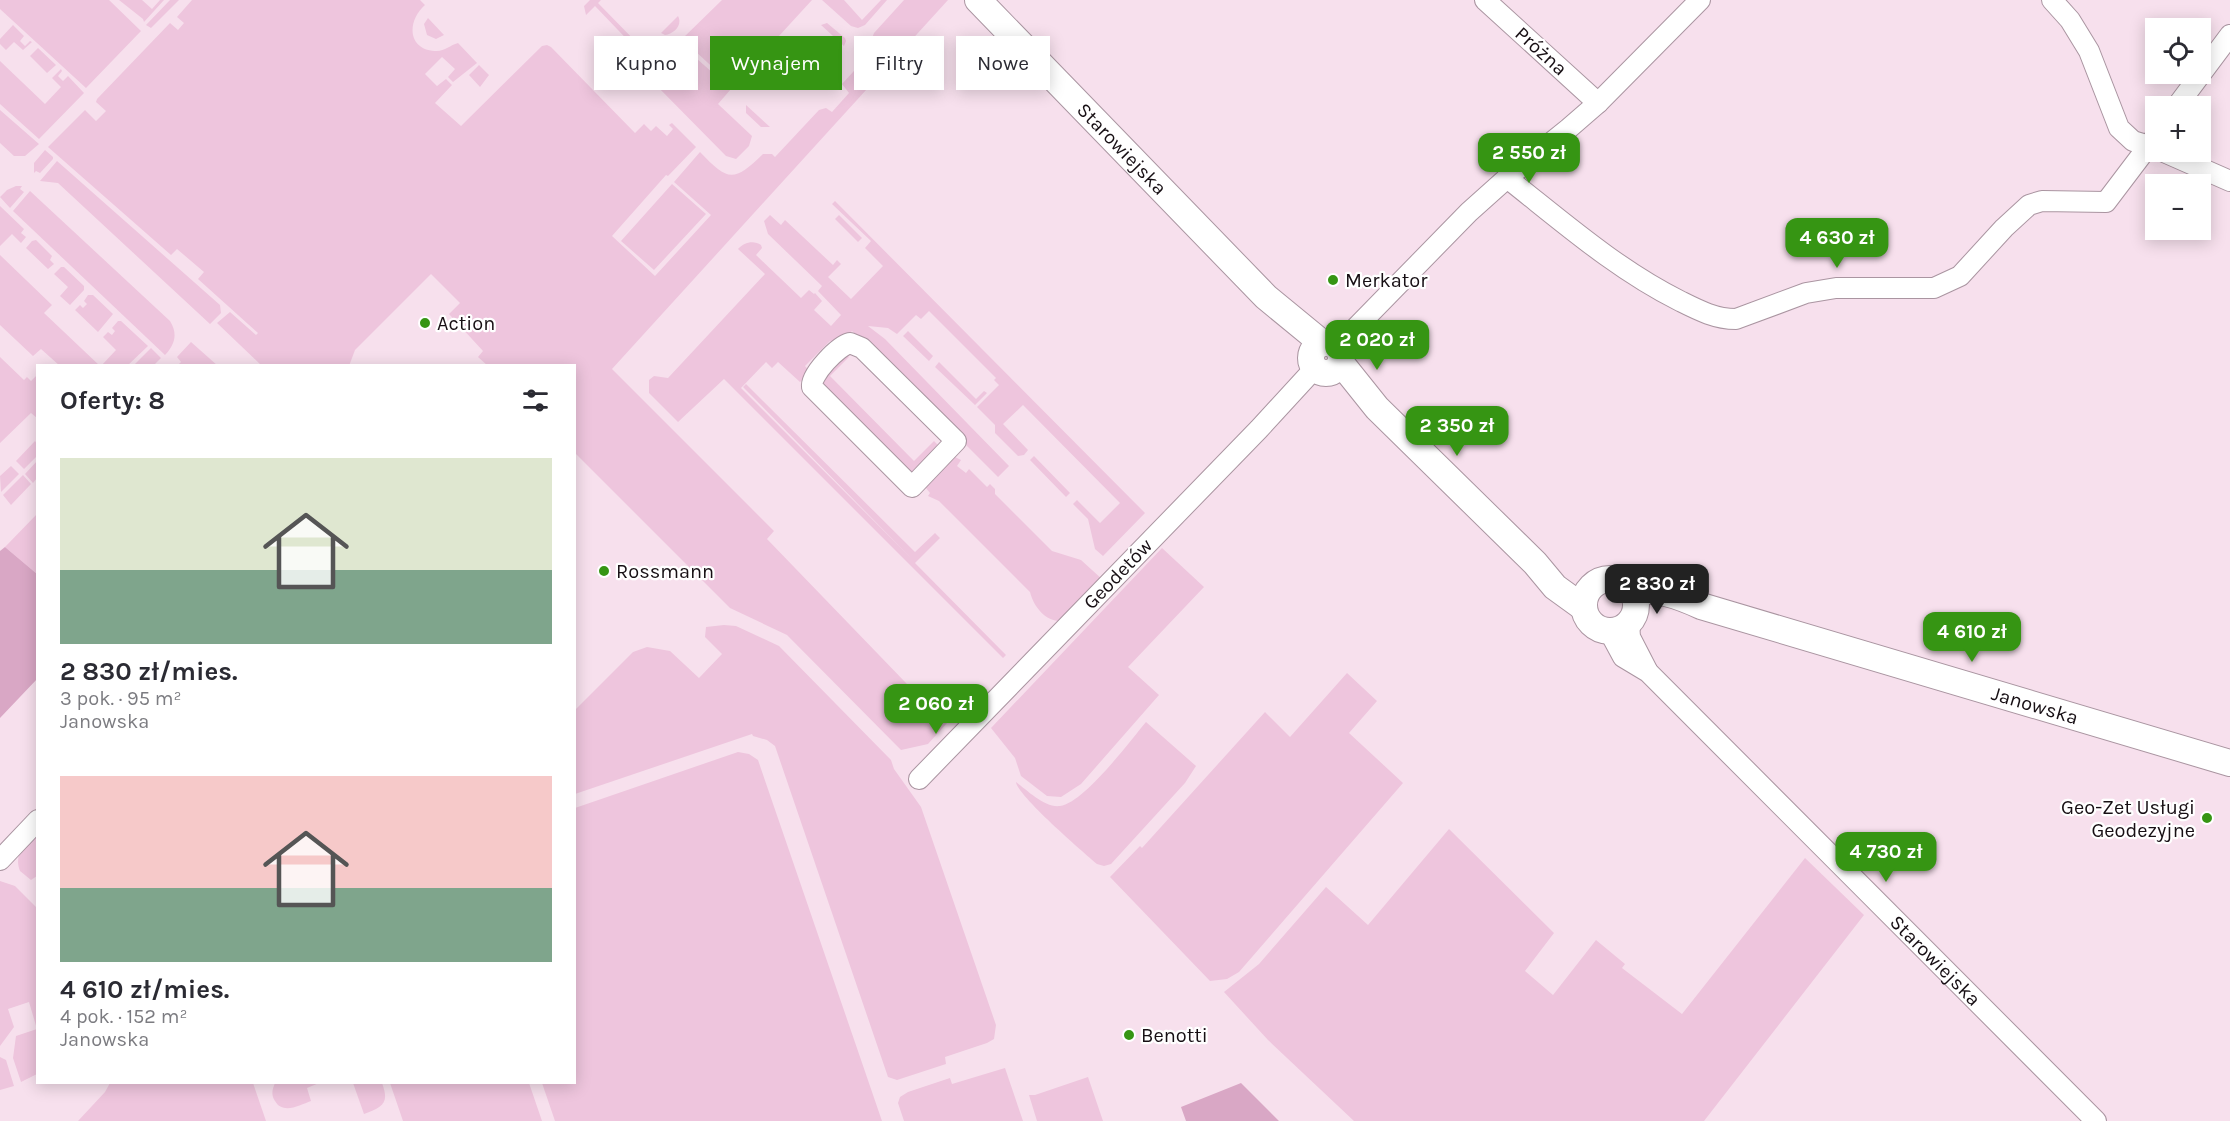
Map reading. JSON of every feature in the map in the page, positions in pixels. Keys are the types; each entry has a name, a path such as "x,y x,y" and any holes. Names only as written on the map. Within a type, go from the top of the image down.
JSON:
{"main road":[{"name":"Starowiejska","path":"978,0 1266,297 1295,337 1326,358 1535,563 1555,587 1584,608"},
{"name":"Starowiejska","path":"1535,563 1562,575 1593,584"},
{"path":"1610,578 1618,580 1626,614 1600,629 1592,624 1584,608 1584,599 1593,584 1610,578"},
{"name":"Janowska","path":"1626,614 1677,605 1701,606 2230,763"}],"street":[{"name":"Próżna","path":"1485,0 1598,103"},
{"name":"Geodetów","path":"919,779 1469,212 1598,103 1700,0"},
{"path":"2052,0 2070,20 2089,51 2119,128 2133,141 2145,143"},
{"path":"2184,96 2230,35"},
{"path":"1507,178 1608,258 1655,289 1704,313 1726,319 1736,319 1806,293 1836,288 1934,288 1960,276 2004,228 2029,205 2042,201 2106,202 2145,158"},
{"path":"2191,162 2230,181"},
{"path":"854,343 862,348 956,441 912,487 812,387 812,377 844,345 854,343"},
{"name":"Starowiejska","path":"1626,614 1623,657 1648,672 2096,1121"},
{"path":"0,860 36,822"}],"shaded area":[{"path":"0,0 109,0 141,31 86,88 0,9"},
{"path":"119,0 142,0 152,9 160,0 164,0 144,22"},
{"path":"170,0 179,0 151,28 146,25"},
{"path":"192,0 420,0 425,5 419,11 413,26 415,40 419,45 438,51 458,43 477,63 453,82 448,77 455,69 442,57 425,74 437,86 446,79 452,85 435,103 461,126 542,46 551,47 635,133 644,124 651,131 656,126 667,136 673,129 669,125 672,123 696,147 668,176 666,175 612,236 655,276 711,215 674,182 700,152 717,169 731,175 744,170 763,154 772,154 775,157 819,110 826,108 832,112 849,93 842,84 854,71 854,90 866,90 612,369 774,531 767,539 934,712 942,703 947,702 958,711 928,744 901,750 787,635 730,608 576,454 576,364 486,364 478,357 483,351 449,314 460,303 431,274 355,350 350,364 260,364 217,323 230,312 256,335 258,333 198,279 204,272 177,249 171,255 48,147 85,110 96,121 106,111 96,102 97,99 170,23 178,30 184,23 177,17"},
{"path":"590,0 601,0 598,3 630,36 624,36 595,6 586,15 584,6"},
{"path":"722,0 812,0 779,36 710,36 710,65 698,54 698,36 685,36"},
{"path":"822,0 844,0 862,20 881,0 887,0 865,25 858,28 851,26"},
{"path":"904,0 948,0 915,36 873,36"},
{"path":"678,16 679,23 674,31 665,35 661,33"},
{"path":"428,18 444,35 436,39 427,35 424,24"},
{"path":"827,23 845,38 844,46 842,36 833,36 821,25"},
{"path":"13,25 24,36 20,41 25,46 30,41 32,42 23,50 14,42 6,50 0,44 0,39"},
{"path":"38,48 56,65 47,73 30,56"},
{"path":"698,60 710,70 710,90 730,90 718,104 752,136 749,146 736,159 726,156 661,90 698,90"},
{"path":"0,61 45,104 61,87 52,78 61,69 58,76 63,81 68,76 84,93 39,139 0,104"},
{"path":"479,65 489,75 480,87 469,75"},
{"path":"746,105 770,127 761,127 746,113"},
{"path":"0,110 39,144 25,156 14,156 0,143"},
{"path":"45,150 53,159 40,173 36,171 34,173 34,163"},
{"path":"57,161 220,305 221,313 210,324 58,183 40,181"},
{"path":"672,184 706,214 654,270 621,241"},
{"path":"22,186 20,189 24,192 10,208 0,197 7,190"},
{"path":"30,191 170,321 174,330 174,339 165,355 13,211"},
{"path":"835,201 1145,513 1103,556 1095,549 1088,519 1073,504 1077,500 1100,523 1120,503 1023,405 1003,424 1028,450 1024,455 1018,456 995,433 995,425 977,407 999,385 994,380 996,378 929,311 921,319 916,315 897,334 888,328 868,326 885,339 1009,466 998,477 852,331 836,347 830,341 805,366 810,372 800,382 778,362 772,368 766,362 741,388 912,559 743,387 746,384 915,552 935,533 940,538 915,563 1006,655 1003,658 724,379 678,422 649,393 649,380 654,376 668,378 765,274 738,249 746,243 761,245 762,248 756,255 801,298 809,290 815,293 822,301 814,310 831,326 841,315 818,291 822,286 768,234 764,221 770,215 781,225 785,220 833,265 837,260 841,264 828,277 851,299 883,266 865,248 871,241 832,204"},
{"path":"0,206 24,229 21,233 26,237 21,243 12,234 0,246"},
{"path":"839,215 862,238 858,242 835,219"},
{"path":"36,240 52,256 50,260 54,264 48,269 26,248"},
{"path":"0,255 52,305 44,313 98,364 58,364 41,349 33,356 0,325"},
{"path":"64,267 84,286 84,290 70,305 60,296 68,287 54,274"},
{"path":"88,295 93,295 113,314 98,332 75,310 80,305 83,308 87,304 84,301"},
{"path":"118,321 121,321 148,346 129,364 103,364 116,350 103,337 108,332 112,335 115,331 112,328"},
{"path":"908,331 933,356 929,361 903,336"},
{"path":"191,342 216,364 179,364 181,362 177,357"},
{"path":"151,348 161,358 155,364 135,364"},
{"path":"844,352 849,357 830,376 914,461 934,441 941,448 913,475 820,389 818,379"},
{"path":"0,357 24,380 27,377 31,381 36,376 36,417 31,413 0,443"},
{"path":"939,362 976,399 984,391 987,393 975,405 935,367"},
{"path":"35,441 36,457 24,469 16,461"},
{"path":"1034,456 1070,493 1066,497 1030,460"},
{"path":"955,457 961,460 957,466 966,473 969,469 987,487 990,484 995,489 995,494 1052,551 1081,560 1103,580 1064,621 1052,620 1042,613 1030,592 939,501 928,496 930,493 926,488 927,482 950,458"},
{"path":"36,462 36,479 33,483 25,474"},
{"path":"11,466 19,474 1,492 0,476"},
{"path":"23,475 31,484 11,505 3,495"},
{"path":"36,515 36,573 5,547"},
{"path":"5,547 36,573 36,680 0,718 0,551"},
{"path":"1162,548 1204,587 1128,667 1159,695 1081,784 1061,797 1047,796 1021,776 1015,758 991,728"},
{"path":"736,626 779,646 891,760 894,769 921,807 996,1025 994,1039 945,1057 946,1064 897,1080 888,1077 775,746 767,740 752,734 576,794 576,709 633,652 647,647 670,651 699,678 722,654 705,637 706,627"},
{"path":"1347,673 1377,701 1349,733 1403,783 1239,972 1227,979 1210,981 1110,877 1140,846 1142,848 1265,712 1290,737"},
{"path":"1146,722 1196,766 1185,783 1111,864 1104,866 1097,864 1027,799 1016,782 1048,804 1060,806 1070,802 1094,783"},
{"path":"738,752 749,754 758,760 882,1121 555,1121 542,1084 576,1084 576,808"},
{"path":"1449,829 1554,933 1525,971 1553,995 1596,940 1625,964 1622,968 1682,1014 1805,858 1864,915 1704,1121 1354,1121 1268,1040 1224,992 1259,964 1326,887 1368,925"},
{"path":"36,831 36,877 31,880 20,871 18,865 19,854"},
{"path":"0,881 15,886 36,907 36,1026 29,1002 8,1009 14,1027 0,1046"},
{"path":"36,1029 36,1074 21,1082 13,1058 16,1036"},
{"path":"0,1057 6,1060 14,1086 0,1090"},
{"path":"1005,1068 1023,1121 904,1121 898,1103 900,1097 908,1092 950,1078 952,1084"},
{"path":"1088,1077 1103,1121 1037,1121 1029,1095"},
{"path":"1241,1083 1279,1121 1186,1121 1181,1107"},
{"path":"109,1084 253,1084 266,1121 78,1121"},
{"path":"275,1084 317,1084 307,1088 311,1101 287,1108 278,1105 272,1092"},
{"path":"353,1084 382,1084 385,1096 383,1104 364,1114"},
{"path":"390,1084 529,1084 542,1121 403,1121"}],"place":[{"name":"Merkator","path":"1333,280"},
{"name":"Action","path":"425,323"},
{"name":"Rossmann","path":"604,571"},
{"name":"Geo-Zet Usługi Geodezyjne","path":"2207,818"},
{"name":"Benotti","path":"1129,1035"}]}
